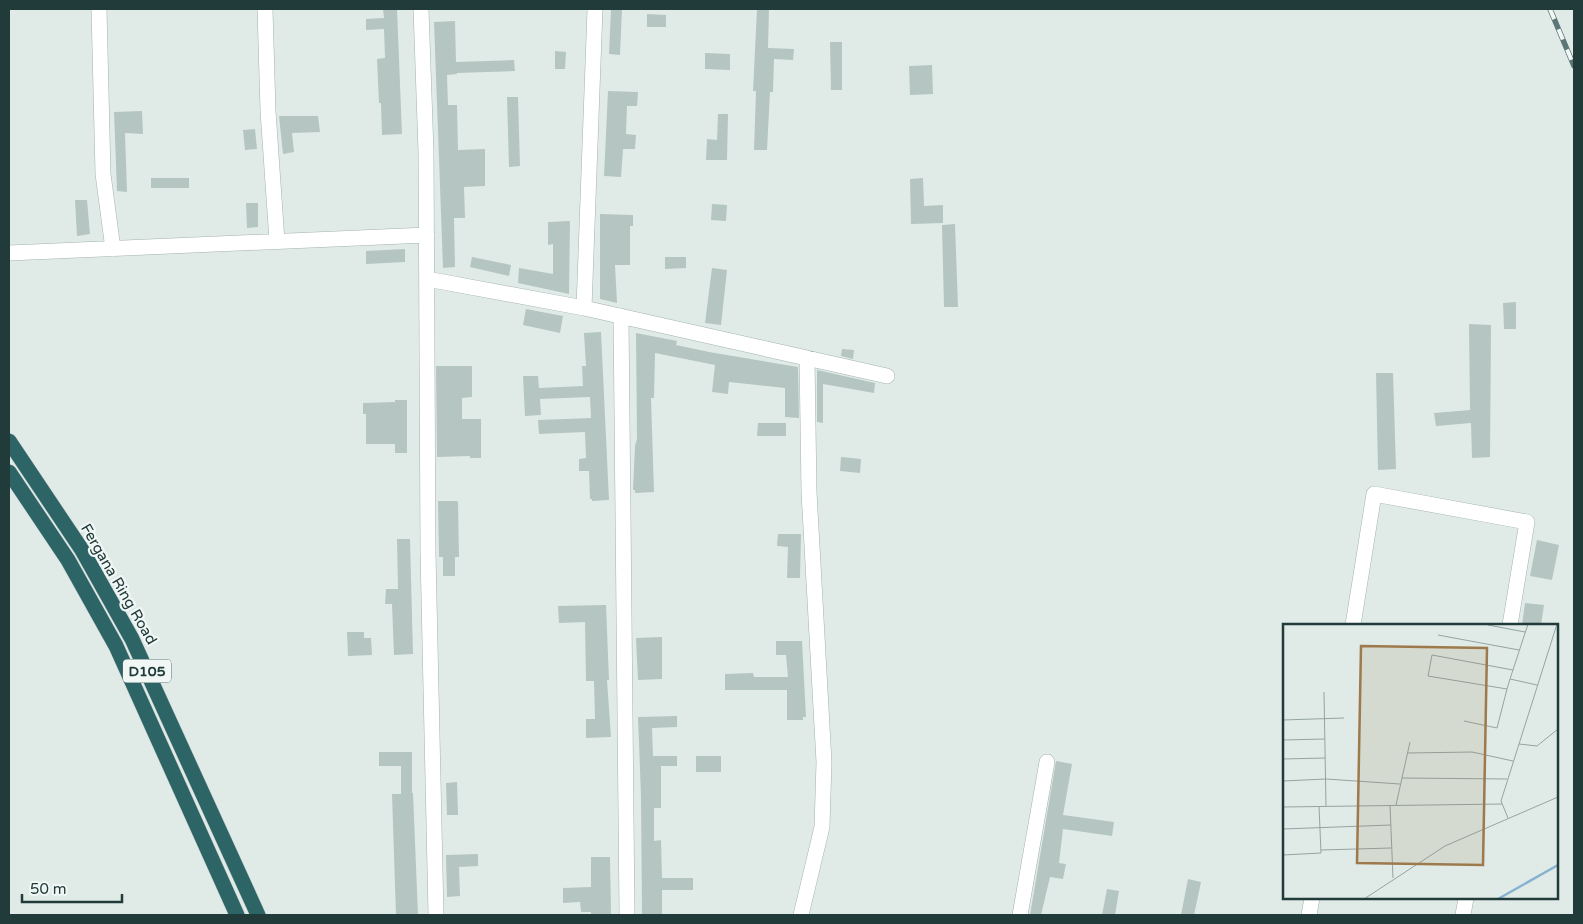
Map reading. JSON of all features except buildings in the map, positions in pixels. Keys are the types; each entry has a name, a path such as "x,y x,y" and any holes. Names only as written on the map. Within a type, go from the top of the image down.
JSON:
{"highway":[{"name":"Fergana Ring Road","path":"9,441 82,550 132,639 258,915"},
{"name":"D105","path":"9,472 68,560 116,646 237,915"}],"street":[{"path":"99,9 103,174 113,249"},
{"path":"265,9 268,111 277,241"},
{"path":"421,9 426,152 428,553 436,915"},
{"path":"584,308 595,9"},
{"path":"9,253 427,235"},
{"path":"427,279 584,308 887,376"},
{"path":"621,316 626,915"},
{"path":"802,915 822,827 824,762 808,492 807,358"},
{"path":"1353,624 1374,494 1527,522 1510,624"},
{"path":"1020,915 1048,762"},
{"path":"1309,915 1312,899"},
{"path":"1463,915 1466,899"}],"railway":[{"path":"1550,9 1574,66"}]}
